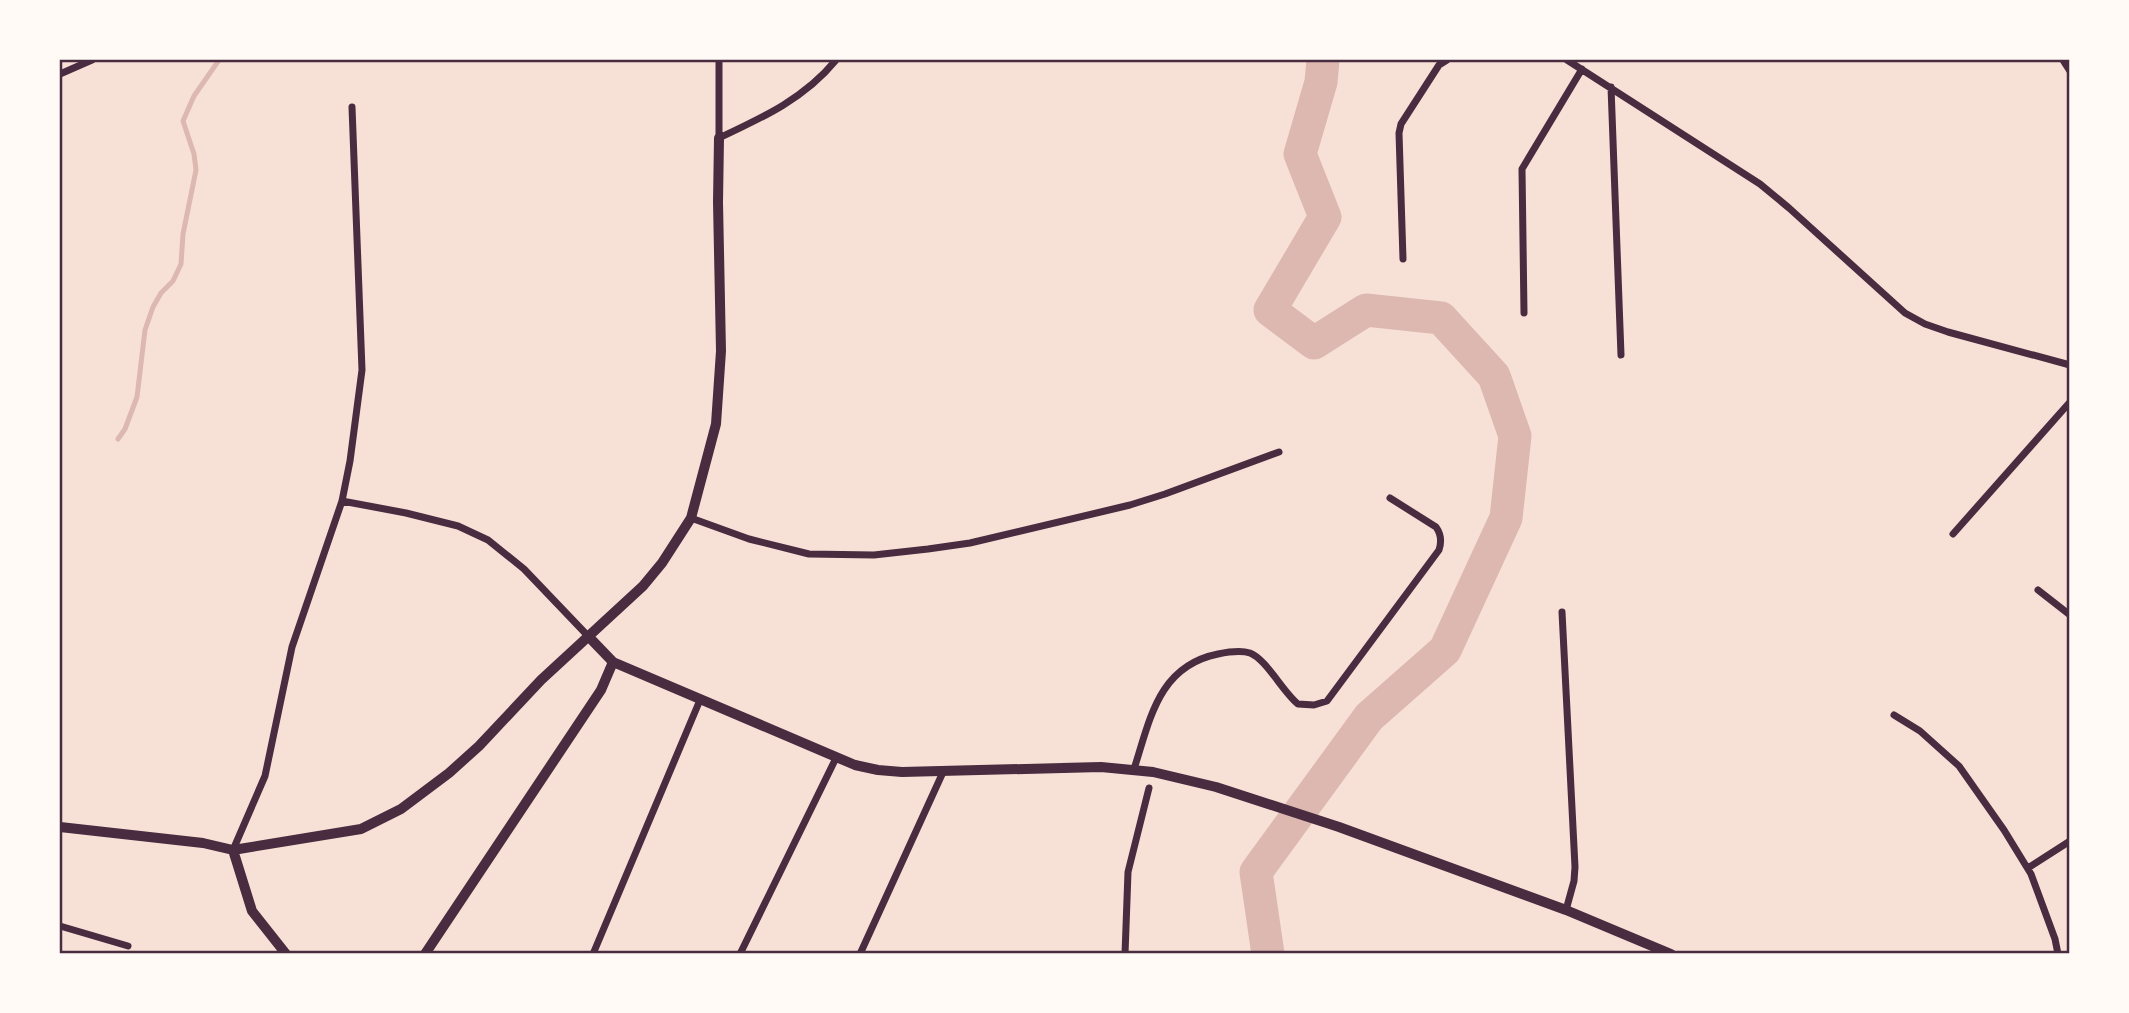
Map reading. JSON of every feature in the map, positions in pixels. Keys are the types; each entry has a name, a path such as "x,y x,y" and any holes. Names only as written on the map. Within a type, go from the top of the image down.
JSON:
{"street":[{"path":"60,74 92,60"},
{"path":"60,827 203,843 233,850 361,829 401,809 449,773 479,746 541,680 643,586 662,564 691,518 716,424 720,381 719,60"},
{"path":"719,138 771,114 820,79 836,60"},
{"path":"1403,259 1399,133 1401,124 1438,65 1447,60"},
{"path":"1567,60 1760,184 1914,318 1948,331 2070,365"},
{"path":"2063,60 2070,71"},
{"path":"1524,313 1522,169 1582,69"},
{"path":"1611,87 1621,355"},
{"path":"286,954 252,911 233,850 265,776 292,647 342,502 350,461 362,370 352,107"},
{"path":"1953,534 2070,402"},
{"path":"691,518 749,539 809,554 874,555 928,550 970,543 1130,505 1279,452"},
{"path":"1135,769 1151,717 1165,687 1171,678 1185,667 1207,656 1229,651 1251,653 1298,704 1314,705 1327,701 1441,544 1436,527 1390,498"},
{"path":"342,502 406,513 458,526 488,540 524,569 613,662 836,758 878,770 902,772 1101,766 1153,772 1216,787 1339,827 1566,910 1671,954"},
{"path":"2039,590 2070,615"},
{"path":"1562,612 1575,867 1566,910"},
{"path":"425,954 601,690 613,662"},
{"path":"593,954 700,701"},
{"path":"1894,715 1920,730 1959,766 2004,830 2028,868 2055,939 2057,954"},
{"path":"740,954 836,758"},
{"path":"860,954 944,770"},
{"path":"1125,954 1128,872 1149,788"},
{"path":"2028,868 2070,841"},
{"path":"60,926 128,946"}],"waterway":[{"path":"118,439 125,429 137,397 145,330 153,307 161,293 173,281 181,264 183,234 196,170 194,154 183,121 194,96 219,60"},
{"path":"1268,954 1256,872 1369,717 1445,650 1506,518 1515,436 1494,376 1441,318 1366,310 1314,343 1270,310 1325,217 1300,154 1321,82 1323,60"}]}
